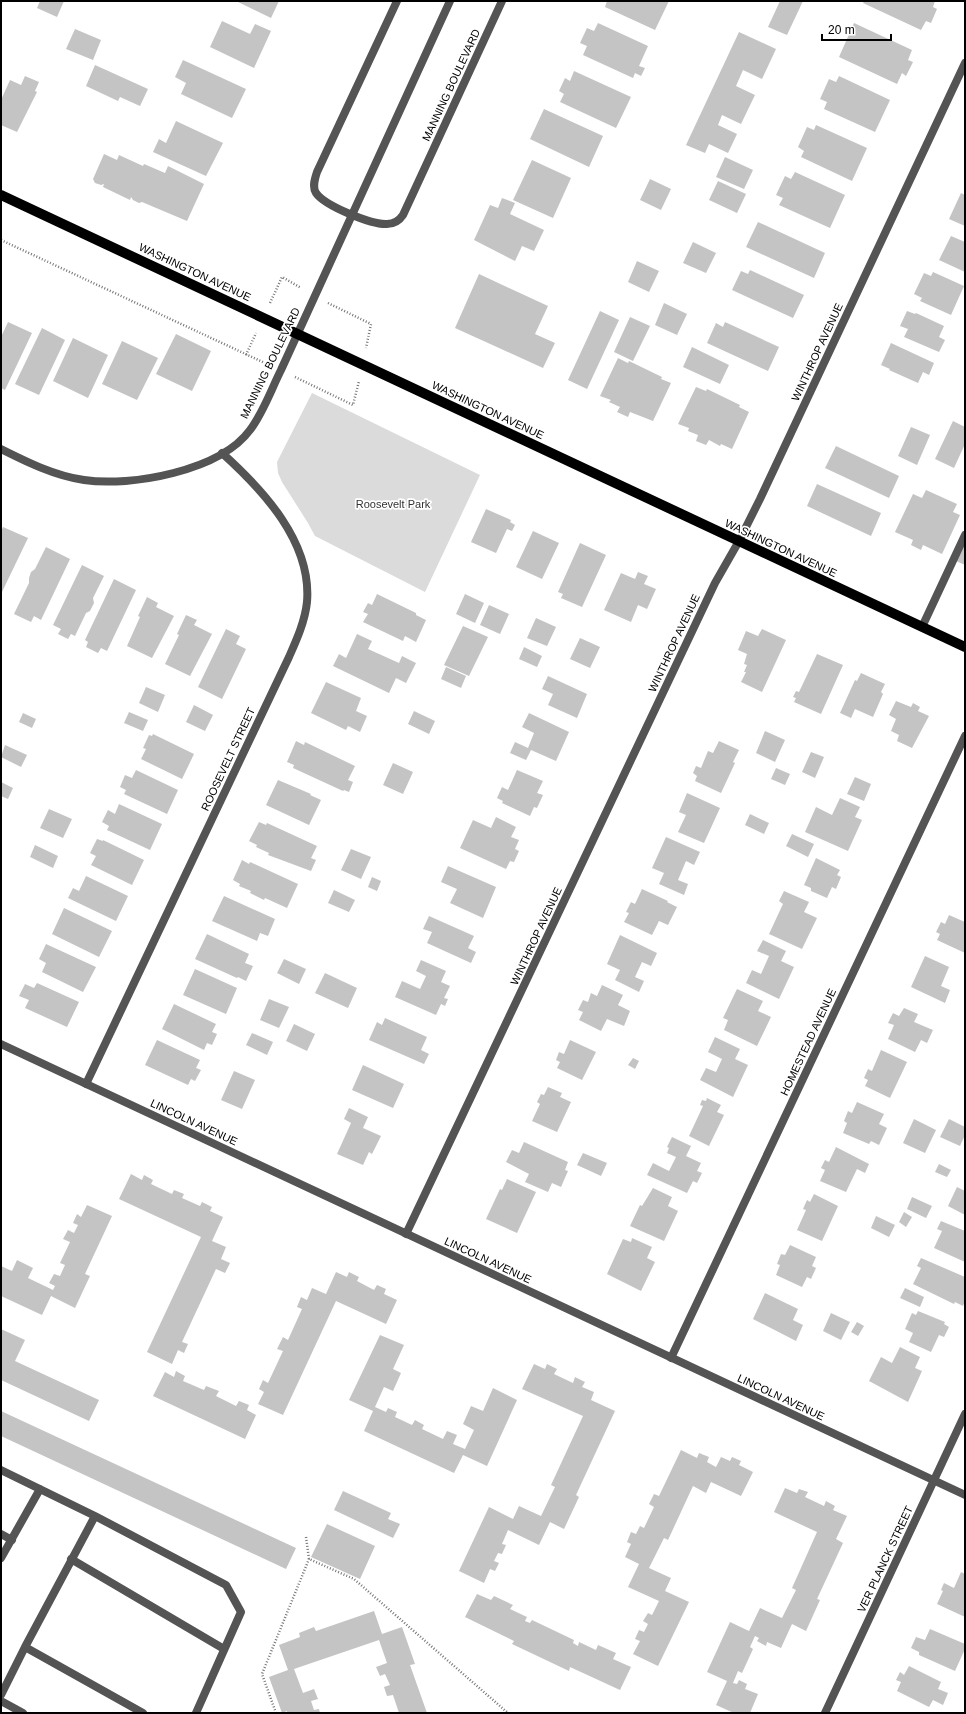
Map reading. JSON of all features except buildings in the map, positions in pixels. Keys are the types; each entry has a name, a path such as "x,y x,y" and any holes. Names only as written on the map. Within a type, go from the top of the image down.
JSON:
{"main road":[{"name":"WASHINGTON AVENUE","path":"1,195 965,647"}],"street":[{"name":"MANNING BOULEVARD","path":"397,1 331,139 315,178 315,188 320,197 332,206 352,215 383,224 393,223 401,218 502,1"},
{"name":"MANNING BOULEVARD","path":"1,449 44,469 62,475 83,480 111,482 139,480 177,472 196,466 222,453 244,437 250,430 269,394 298,334 450,1"},
{"name":"WINTHROP AVENUE","path":"406,1234 715,583 739,541 965,63"},
{"name":"ROOSEVELT STREET","path":"86,1084 289,657 305,614 307,593 305,572 299,551 289,530 246,474 222,453"},
{"path":"922,627 965,535"},
{"name":"HOMESTEAD AVENUE","path":"671,1358 965,736"},
{"name":"LINCOLN AVENUE","path":"1,1044 965,1495"},
{"name":"VER PLANCK STREET","path":"825,1713 965,1414"},
{"path":"1,1470 95,1516 226,1585 241,1612 196,1713"},
{"path":"1,1558 40,1489"},
{"path":"1,1695 95,1516"},
{"path":"1,1534 12,1540"},
{"path":"72,1560 224,1649"},
{"path":"25,1647 143,1713"},
{"path":"1,1701 23,1713"}],"path":[{"path":"1,240 246,355"},
{"path":"276,1713 262,1674 309,1558 306,1537"},
{"path":"309,1558 354,1579 508,1713"}],"green space":[{"name":"Roosevelt Park","path":"312,393 480,475 425,592 315,536 282,482 278,473 277,462"}]}
